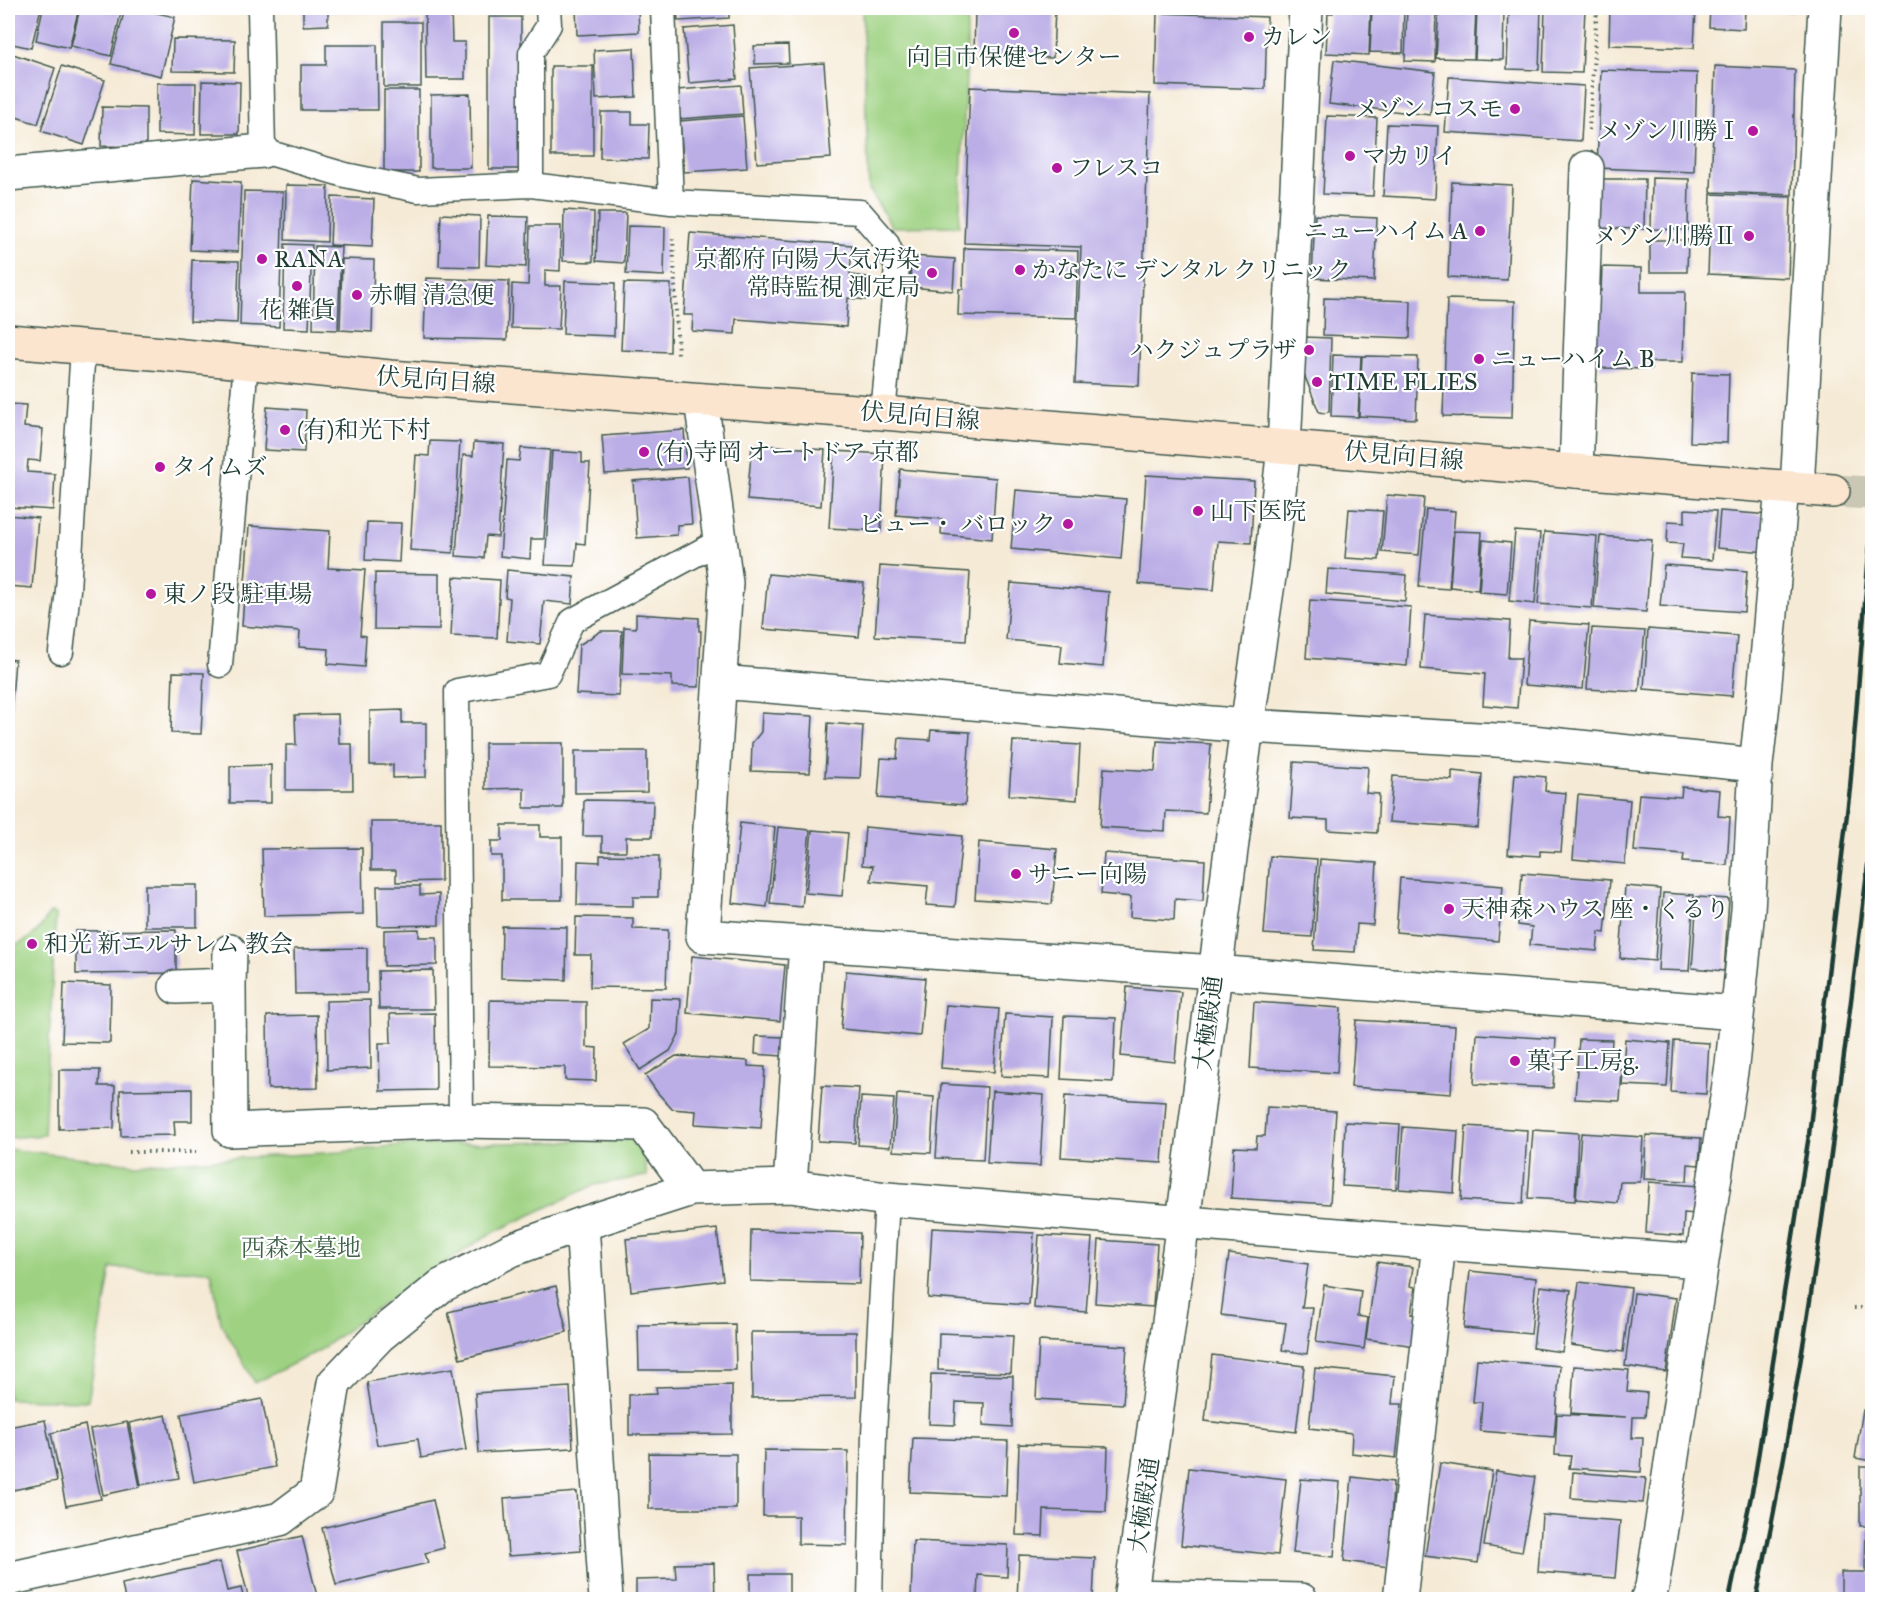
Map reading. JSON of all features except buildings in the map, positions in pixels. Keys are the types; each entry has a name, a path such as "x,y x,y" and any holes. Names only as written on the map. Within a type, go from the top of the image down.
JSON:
{"main road":[{"name":"伏見向日線","path":"8,341 390,377 883,413 1833,491"}],"street":[{"name":"大極殿通","path":"1131,1598 1247,726 1271,563 1284,447 1306,8"},
{"path":"1647,1599 1652,1587 1732,1065 1748,910 1756,765 1790,487 1825,8"},
{"path":"8,174 263,151"},
{"path":"1576,471 1587,168"},
{"path":"691,399 720,541 726,583 703,936 1214,972 1737,1013"},
{"path":"720,682 1247,726 1531,742 1756,765"},
{"path":"790,1186 806,943"},
{"path":"231,951 229,985 231,1130 462,1121 643,1124 691,1190"},
{"path":"176,987 229,985"},
{"path":"8,1579 280,1519 316,1492 334,1383 379,1335 441,1286 511,1250 582,1224 691,1190 790,1186 887,1199 1439,1243 1702,1261"},
{"path":"582,1224 606,1599"},
{"path":"1400,1599 1439,1243"},
{"path":"1131,1598 1301,1599"}],"lane":[{"path":"531,185 531,52 549,25 548,8"},
{"path":"663,8 672,202"},
{"path":"257,9 263,151 345,175 418,190 531,185 672,202 860,212 886,242 897,267 883,413"},
{"path":"61,652 68,590 84,347"},
{"path":"220,665 246,362"},
{"path":"462,1121 457,691 548,674 572,621 720,541"},
{"path":"870,1599 874,1434 887,1199"}],"path":[{"path":"1587,168 1597,8"},
{"path":"672,202 691,399"},
{"path":"129,1152 221,1152 231,1130"},
{"path":"1854,1308 1872,1308"}],"green space":[{"path":"862,8 967,8 967,58 959,226 892,227 869,189"},
{"path":"50,913 56,914 44,1135 8,1138 8,946 28,939"},
{"name":"西森本墓地","path":"641,1138 647,1176 594,1185 488,1235 363,1318 320,1350 255,1383 221,1323 211,1271 111,1268 88,1401 8,1399 8,1149 134,1164 341,1152 402,1145"}],"tunnel":[{"path":"1833,491 1872,493"}],"railway":[{"path":"1729,1600 1754,1482 1809,1135 1850,788 1872,516"},
{"path":"1756,1600 1808,1314 1872,833"}],"place":[{"name":"向日市保健センター","path":"1014,33"},
{"name":"カレン","path":"1249,37"},
{"name":"メゾン コスモ","path":"1515,109"},
{"name":"メゾン川勝Ⅰ","path":"1753,131"},
{"name":"マカリイ","path":"1350,156"},
{"name":"フレスコ","path":"1057,168"},
{"name":"ニューハイム A","path":"1480,231"},
{"name":"メゾン川勝Ⅱ","path":"1749,236"},
{"name":"RANA","path":"262,259"},
{"name":"かなたに デンタル クリニック","path":"1020,270"},
{"name":"京都府 向陽 大気汚染 常時監視 測定局","path":"932,273"},
{"name":"花 雑貨","path":"297,286"},
{"name":"赤帽 清急便","path":"357,295"},
{"name":"ハクジュプラザ","path":"1309,350"},
{"name":"ニューハイム B","path":"1479,359"},
{"name":"TIME FLIES","path":"1317,382"},
{"name":"(有)和光下村","path":"285,430"},
{"name":"(有)寺岡 オートドア 京都","path":"644,452"},
{"name":"タイムズ","path":"160,467"},
{"name":"山下医院","path":"1198,511"},
{"name":"ビュー・ バロック","path":"1068,524"},
{"name":"東ノ段 駐車場","path":"151,594"},
{"name":"サニー向陽","path":"1016,874"},
{"name":"天神森ハウス 座・くるり","path":"1449,909"},
{"name":"和光 新エルサレム 教会","path":"32,944"},
{"name":"菓子工房g.","path":"1515,1061"}]}
